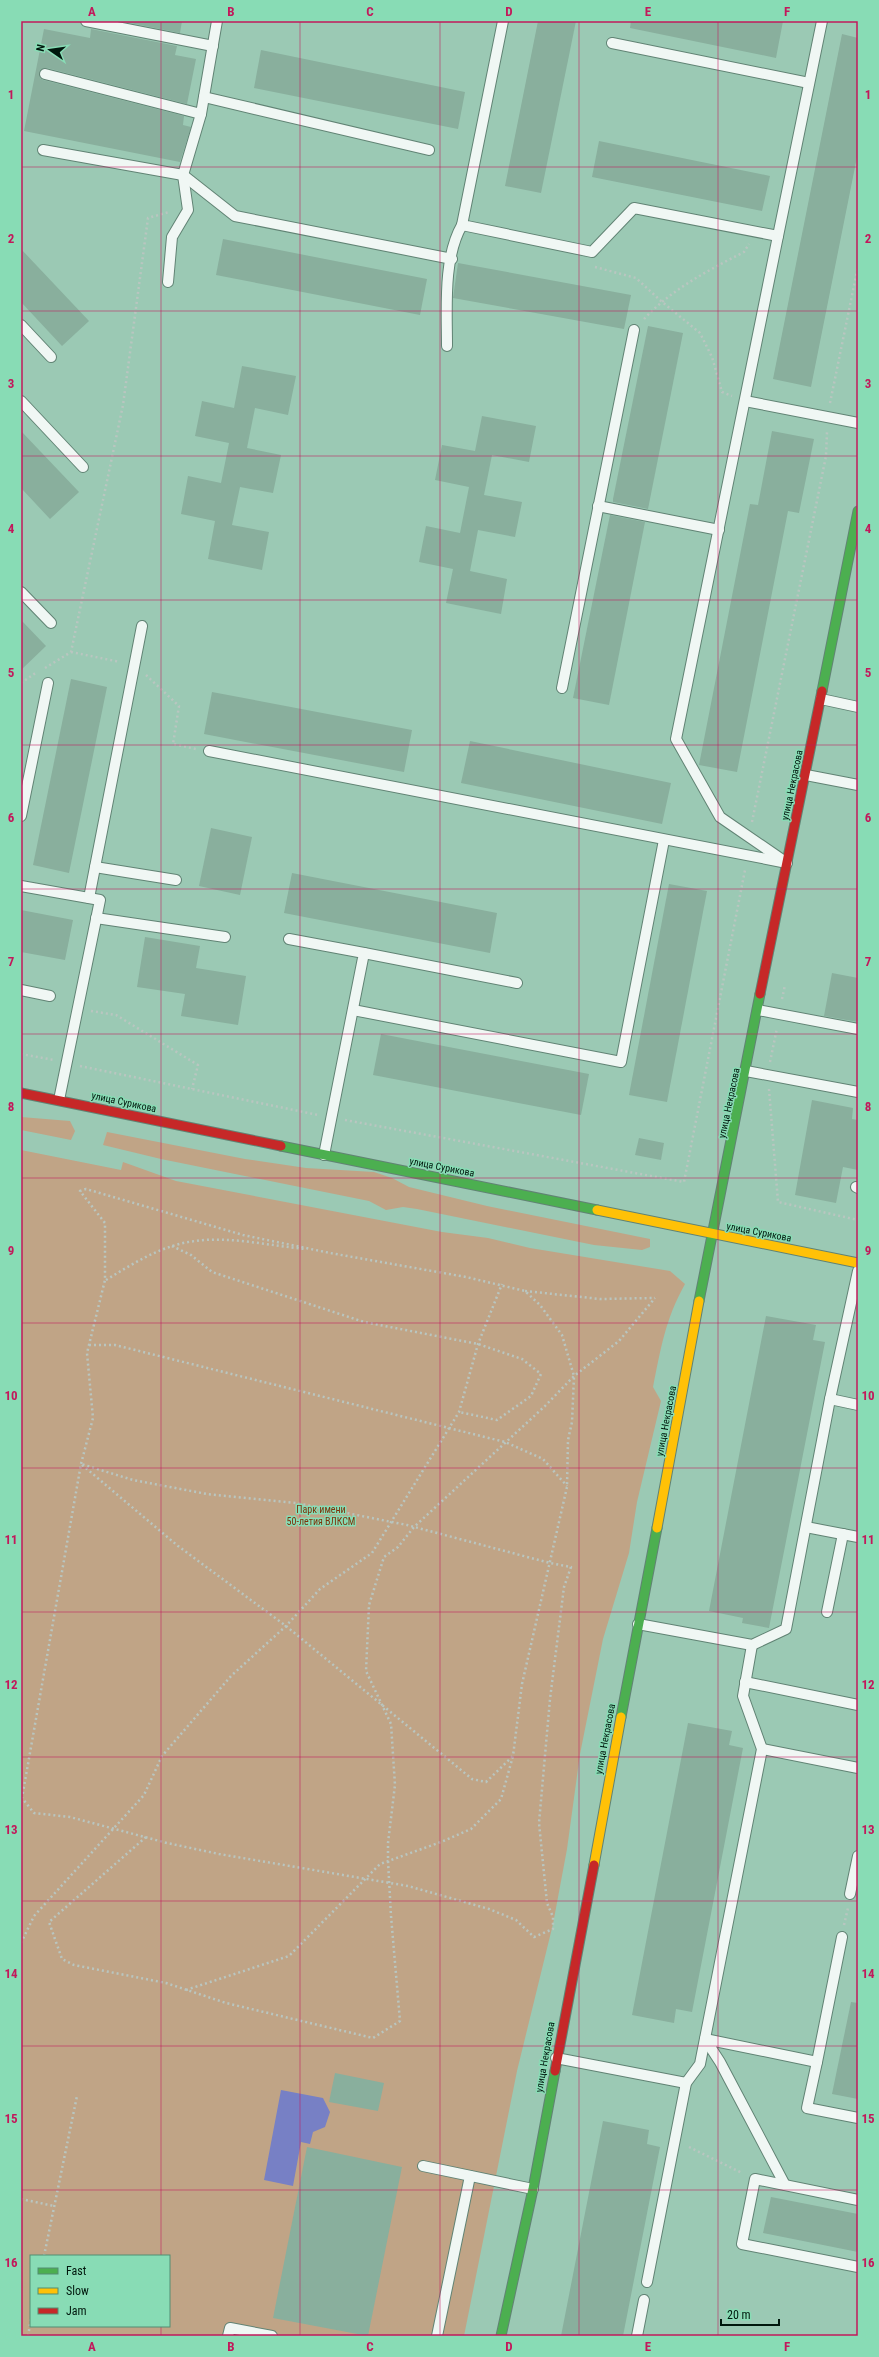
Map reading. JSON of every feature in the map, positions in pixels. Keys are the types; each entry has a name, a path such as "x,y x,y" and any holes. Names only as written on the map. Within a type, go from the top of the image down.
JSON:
{"street":[{"name":"улица Некрасова","path":"501,2336 533,2188 556,2058 712,1234 806,775 858,511"},
{"name":"улица Сурикова","path":"21,1093 712,1234 858,1262"}],"lane":[{"path":"86,21 212,46"},
{"path":"168,282 172,237 188,210 183,174 201,114 217,21"},
{"path":"447,346 446,286 456,235 462,225 502,21"},
{"path":"787,863 720,817 676,739 822,21"},
{"path":"612,43 809,83"},
{"path":"45,74 201,114"},
{"path":"204,97 430,150"},
{"path":"43,150 183,174 235,216 452,259"},
{"path":"462,225 592,252 634,208 778,236"},
{"path":"21,325 51,357"},
{"path":"562,688 634,330"},
{"path":"745,400 858,423"},
{"path":"21,401 83,467"},
{"path":"598,506 719,530"},
{"path":"846,575 858,577"},
{"path":"21,592 51,623"},
{"path":"89,898 142,626"},
{"path":"21,816 48,683"},
{"path":"821,699 858,707"},
{"path":"208,752 787,863"},
{"path":"806,775 858,785"},
{"path":"353,1010 621,1062 664,840"},
{"path":"95,867 176,880"},
{"path":"21,886 100,900 59,1100"},
{"path":"96,918 225,937"},
{"path":"289,939 517,983"},
{"path":"324,1155 364,953"},
{"path":"21,990 50,996"},
{"path":"758,1010 858,1029"},
{"path":"746,1071 858,1092"},
{"path":"638,1624 752,1645 786,1629 830,1399 858,1271"},
{"path":"830,1399 858,1405"},
{"path":"806,1527 858,1537"},
{"path":"827,1612 843,1534"},
{"path":"647,2282 686,2083 700,2064 762,1748 743,1696 752,1645"},
{"path":"745,1682 858,1705"},
{"path":"762,1748 858,1768"},
{"path":"850,1894 858,1856"},
{"path":"842,1937 808,2108 858,2118"},
{"path":"705,2039 817,2062"},
{"path":"705,2039 720,2062 785,2185"},
{"path":"556,2058 686,2083"},
{"path":"423,2166 533,2188"},
{"path":"437,2336 470,2176"},
{"path":"858,2200 755,2179 742,2244 858,2267"},
{"path":"637,2336 644,2300"},
{"path":"228,2336 230,2328 272,2336"}],"path":[{"path":"71,652 123,405 148,218 176,210"},
{"path":"634,330 661,301 686,283 744,252 756,232"},
{"path":"752,839 752,821 826,456 827,417 858,266"},
{"path":"621,272 636,278 700,333 712,358 720,385"},
{"path":"21,683 71,652 135,665"},
{"path":"160,688 179,706 173,744 208,752"},
{"path":"21,1054 332,1118 684,1182 743,877 749,856"},
{"path":"785,983 768,1075 778,1202 858,1220"},
{"path":"78,1009 116,1015 198,1065 192,1089"},
{"path":"81,1464 133,1480 185,1490 296,1503 392,1523 414,1528 550,1563 571,1567 564,1587 562,1602 550,1699 539,1823 547,1902 553,1916 553,1929 534,1937 516,1920 496,1912 390,1883 248,1859 146,1837 70,1817 34,1813 22,1798 81,1464 93,1418 87,1353 105,1280 105,1223 80,1191 86,1189 243,1235 320,1251 502,1284 525,1290 600,1299 655,1298 619,1341 574,1376 414,1528 398,1547 384,1557 369,1606 366,1670 391,1724 395,1786 388,1843 388,1861 390,1883 390,1916 400,2021 373,2038 226,2003 166,1983 74,1965 62,1959 49,1922 146,1837"},
{"path":"105,1280 138,1260 172,1246 196,1241 221,1240 320,1251"},
{"path":"172,1246 191,1255 212,1272 364,1322 478,1344 522,1359 541,1374 531,1396 497,1420 459,1412"},
{"path":"21,1943 34,1916 144,1796 162,1756 231,1676 286,1626 320,1588 372,1553 392,1523 459,1412 478,1344 502,1284"},
{"path":"186,1990 289,1956 380,1864 442,1842 471,1829 500,1799 513,1756 522,1684 567,1487 568,1440 572,1422 574,1376 562,1335 540,1305 525,1290"},
{"path":"89,1344 115,1345 505,1442 543,1459 567,1487"},
{"path":"81,1464 178,1546 286,1626 472,1779 486,1782 513,1756"},
{"path":"842,1937 850,1894"},
{"path":"44,2255 77,2096"},
{"path":"675,2140 755,2179"},
{"path":"21,2199 54,2206"},
{"path":"28,2336 30,2325"}],"green space":[{"path":"21,1117 70,1121 75,1131 71,1140 21,1130"},
{"path":"107,1132 245,1159 306,1168 374,1172 392,1178 409,1187 487,1206 650,1239 650,1247 642,1250 594,1245 417,1209 403,1207 386,1210 369,1201 161,1159 103,1145"},
{"name":"Парк имени 50-летия ВЛКСМ","path":"21,1150 121,1170 123,1162 176,1181 442,1232 488,1238 530,1248 670,1271 685,1284 678,1297 664,1334 653,1387 661,1401 637,1502 629,1553 603,1639 580,1754 567,1849 553,1924 517,2071 464,2336 21,2336"}],"water":[{"path":"281,2090 323,2098 330,2112 325,2127 313,2132 310,2144 301,2142 293,2186 264,2180"}],"building":[{"path":"120,21 182,21 180,33"},
{"path":"538,21 576,21 541,193 505,186"},
{"path":"631,21 783,21 776,58 630,28"},
{"path":"44,29 90,38 91,29 177,46 175,55 196,59 187,104 47,68 41,69 39,73 40,78 43,80 184,116 183,125 191,127 180,162 24,131"},
{"path":"842,34 858,38 858,152 811,387 773,379"},
{"path":"261,50 465,92 458,129 254,88"},
{"path":"599,141 770,176 762,211 592,177"},
{"path":"223,239 427,279 420,315 216,275"},
{"path":"21,249 89,321 62,346 21,302"},
{"path":"458,263 631,295 624,329 453,298"},
{"path":"648,326 683,333 648,509 613,502 613,499"},
{"path":"242,366 296,376 288,415 255,408 247,448 281,455 273,493 240,487 232,525 269,532 262,570 208,559 215,521 181,514 188,476 221,483 229,443 195,436 202,401 234,408"},
{"path":"482,416 536,426 529,462 492,455 484,495 522,502 515,537 478,530 470,571 507,579 501,614 446,603 453,569 419,562 426,526 460,533 469,487 435,480 442,445 475,451"},
{"path":"21,431 79,492 50,519 21,488"},
{"path":"772,431 814,439 799,513 788,511 737,772 699,765 750,504 758,505"},
{"path":"610,515 645,522 609,705 573,698"},
{"path":"21,620 46,646 21,670"},
{"path":"71,679 107,687 69,873 33,865"},
{"path":"212,692 412,730 404,772 204,734"},
{"path":"470,741 671,783 662,824 461,783"},
{"path":"211,828 252,837 240,895 199,886"},
{"path":"292,873 497,913 490,953 284,913"},
{"path":"669,884 707,891 667,1102 629,1095"},
{"path":"21,910 73,920 65,960 21,952"},
{"path":"145,937 200,946 196,968 246,976 238,1025 181,1016 185,994 137,987"},
{"path":"832,973 858,978 858,1022 824,1016"},
{"path":"381,1034 589,1074 581,1115 373,1075"},
{"path":"812,1100 853,1108 852,1119 858,1120 858,1170 843,1167 836,1203 795,1195"},
{"path":"639,1138 664,1143 661,1160 635,1155"},
{"path":"766,1316 816,1325 813,1340 825,1342 769,1628 742,1623 743,1618 709,1611"},
{"path":"688,1723 732,1731 729,1745 743,1748 692,2012 676,2009 674,2023 632,2015"},
{"path":"851,2002 858,2003 858,2099 832,2094"},
{"path":"335,2073 384,2083 378,2111 329,2102"},
{"path":"603,2121 649,2130 647,2144 660,2147 623,2336 561,2336"},
{"path":"307,2147 402,2167 368,2336 273,2318"},
{"path":"771,2197 858,2214 858,2252 763,2233"}],"traffic: fast":[{"path":"822,691 858,511"},
{"path":"699,1301 760,994"},
{"path":"281,1146 597,1210"},
{"path":"621,1717 657,1528"},
{"path":"501,2336 533,2189 555,2071"}],"traffic: slow":[{"path":"597,1210 858,1263"},
{"path":"657,1528 699,1301"},
{"path":"594,1865 621,1717"}],"traffic: jam":[{"path":"760,994 822,691"},
{"path":"21,1093 281,1146"},
{"path":"555,2071 594,1865"}]}
